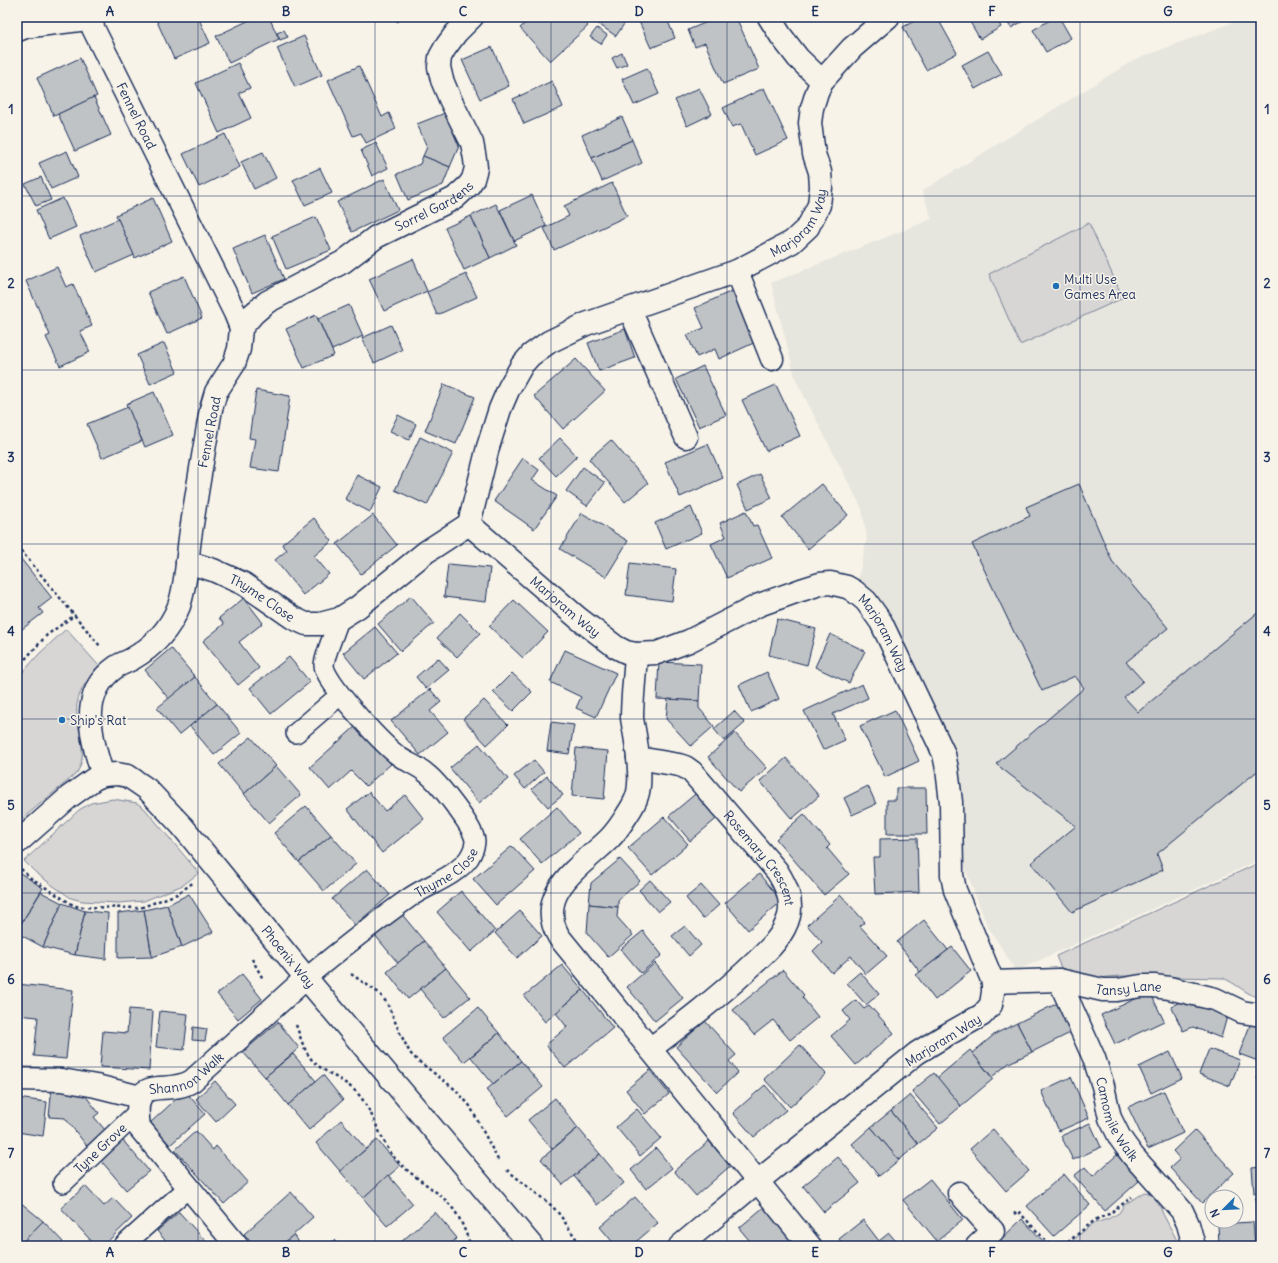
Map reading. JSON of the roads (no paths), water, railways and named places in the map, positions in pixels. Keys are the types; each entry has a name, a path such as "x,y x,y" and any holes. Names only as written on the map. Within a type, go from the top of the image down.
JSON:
{"street":[{"name":"Sorrel Gardens","path":"241,328 253,314 267,302 343,262 376,237 455,198 469,186 476,168 472,143 450,99 442,80 439,66 440,57 445,48 456,33 472,17"},
{"path":"769,17 798,58 822,82 852,48 888,17"},
{"name":"Fennel Road","path":"92,19 93,28 235,313 241,328 239,349 234,364 216,392 211,409 183,593 178,608 170,625 160,638 145,651 116,667 105,676 99,685 90,710 94,747 103,775"},
{"name":"Marjoram Way","path":"680,1246 917,1053 985,1013 992,1001 993,982 955,890 952,875 951,802 944,754 881,622 871,607 861,596 847,587 836,584 820,584 801,590 759,605 689,641 657,653 636,654 616,647 584,622 469,524 488,447 500,409 509,388 522,365 532,355 549,342 586,324 630,310 737,271 792,242 808,227 814,218 819,205 821,187 820,172 814,154 810,123 812,108 822,82"},
{"path":"737,271 772,359"},
{"path":"630,310 686,437"},
{"name":"Thyme Close","path":"187,562 213,570 244,584 293,618 306,624 320,624 339,619 358,607 426,552 469,524"},
{"path":"636,654 632,718 638,758 637,796 627,816 608,839 570,873 558,891 553,911 555,929 559,937 810,1246"},
{"name":"Rosemary Crescent","path":"638,758 679,765 692,772 777,871 790,898 789,915 784,931 774,944 722,993 650,1049"},
{"name":"Phoenix Way","path":"103,775 117,774 128,776 147,789 182,826 306,978 532,1246"},
{"path":"17,843 75,793 94,779 103,775"},
{"name":"Shannon Walk","path":"17,1079 69,1081 96,1086 139,1105 144,1092 151,1089 179,1087 192,1081 306,978"},
{"name":"Tansy Lane","path":"993,982 1059,980 1103,990 1117,990 1141,986 1169,988 1215,999 1242,1012 1261,1015"},
{"name":"Camomile Walk","path":"1059,980 1094,1058 1103,1086 1110,1118 1125,1144 1182,1212 1188,1224 1194,1246"},
{"name":"Tyne Grove","path":"139,1105 139,1127 237,1246"},
{"path":"959,1193 993,1231 977,1246"}],"lane":[{"path":"17,32 27,28 92,19"},
{"name":"Thyme Close","path":"306,978 410,898 456,871 469,858 475,843 473,832 466,820 430,776 395,754 340,695 327,676 324,665 339,619"},
{"path":"296,733 340,695"},
{"name":"Tyne Grove","path":"63,1183 139,1105"},
{"path":"122,1246 188,1187"}],"place":[{"name":"Multi Use Games Area","path":"1056,286"},
{"name":"Ship's Rat","path":"62,720"}]}
